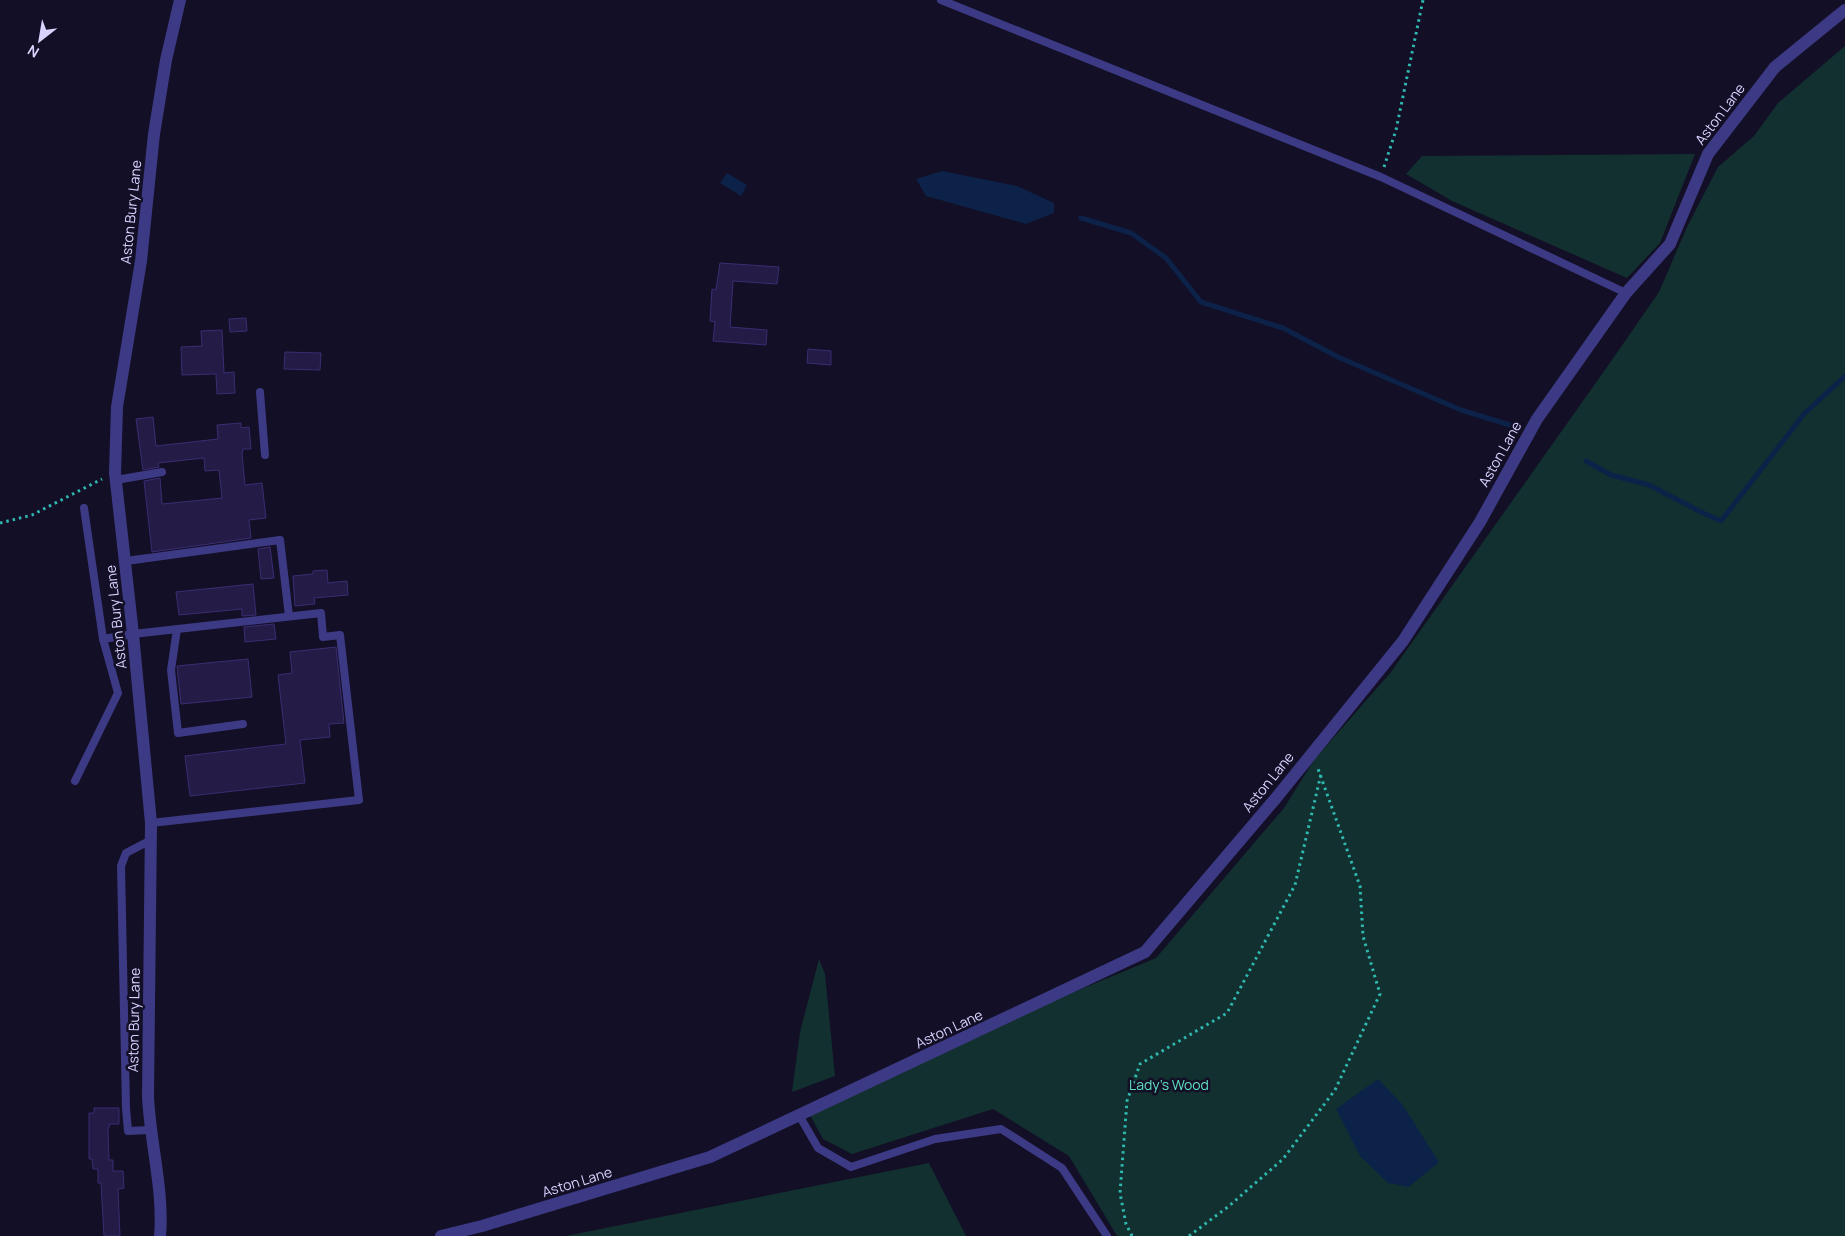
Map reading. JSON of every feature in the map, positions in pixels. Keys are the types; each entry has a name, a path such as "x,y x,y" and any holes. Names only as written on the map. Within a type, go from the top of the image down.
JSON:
{"street":[{"name":"Aston Bury Lane","path":"160,1236 160,1197 149,1130 148,1096 151,823 126,561 115,476 117,407 141,261 154,134 166,60 180,0"},
{"name":"Aston Lane","path":"441,1236 482,1226 710,1157 1145,952 1276,798 1309,754 1403,641 1480,522 1537,419 1626,293 1670,244 1708,154 1775,67 1845,10"}],"lane":[{"path":"941,0 1381,177 1626,293"},
{"path":"260,392 265,455"},
{"path":"115,476 162,472"},
{"path":"75,781 118,694 103,639 84,508"},
{"path":"126,561 280,540 289,616"},
{"path":"103,639 321,613 323,637 340,635 359,800 151,823"},
{"path":"177,629 171,670 178,733 243,724"},
{"path":"149,1130 128,1131 121,866 126,853 151,840"},
{"path":"799,1115 818,1148 851,1167 934,1139 1001,1129 1062,1168 1107,1236"}],"path":[{"path":"1381,177 1396,130 1424,0"},
{"path":"0,523 32,515 115,476"},
{"path":"1189,1236 1229,1206 1283,1158 1334,1090 1380,994 1363,936 1360,886 1321,774 1309,754"},
{"path":"1132,1236 1126,1224 1120,1193 1127,1101 1140,1064 1227,1013 1295,884 1321,774"}],"green space":[{"name":"Lady's Wood","path":"1845,46 1845,1236 1117,1236 1069,1156 993,1109 852,1154 823,1139 810,1115 1028,1011 1156,958 1284,808 1314,760 1391,672 1659,292 1687,227 1718,167 1754,136 1778,103"},
{"path":"1695,154 1660,243 1627,278 1452,201 1406,174 1422,156"},
{"path":"819,959 825,974 835,1076 792,1092 800,1032"},
{"path":"929,1163 966,1236 566,1236"}],"water":[{"path":"942,171 1017,186 1054,203 1054,213 1026,224 926,196 916,179"},
{"path":"727,173 747,185 741,196 720,183"},
{"path":"1378,1079 1402,1104 1439,1162 1409,1187 1388,1183 1360,1156 1336,1109"}],"building":[{"path":"720,263 779,267 777,284 733,281 730,327 767,330 766,345 713,341 715,322 710,321 712,289 716,290"},
{"path":"246,318 247,331 230,332 229,319"},
{"path":"222,330 224,373 234,372 235,393 217,394 216,374 182,375 181,347 202,346 201,331"},
{"path":"808,349 831,351 831,365 807,363"},
{"path":"285,352 321,353 320,370 284,369"},
{"path":"153,417 156,446 218,439 217,425 241,423 241,428 249,427 251,449 243,449 242,454 245,485 262,483 266,518 249,520 251,538 152,552 144,481 160,478 162,504 222,498 219,470 205,471 204,458 158,463 159,467 143,470 136,419"},
{"path":"270,547 274,578 261,579 258,549"},
{"path":"327,570 328,583 347,581 348,595 314,598 315,604 295,606 293,576 313,574 313,571"},
{"path":"253,584 256,615 242,616 242,609 179,615 176,592"},
{"path":"274,624 276,639 245,642 244,627"},
{"path":"336,647 344,723 329,724 330,737 300,740 305,783 190,796 185,756 286,744 278,675 292,673 290,652"},
{"path":"248,659 252,697 181,704 177,666"},
{"path":"94,1108 119,1108 119,1124 110,1124 108,1130 109,1160 113,1160 113,1171 123,1171 124,1188 118,1189 120,1236 104,1236 101,1183 98,1183 98,1169 93,1169 92,1159 89,1159 89,1113 94,1113"}],"waterway":[{"path":"1081,218 1131,233 1166,258 1201,302 1283,328 1338,357 1461,410 1510,425"},
{"path":"1586,461 1611,475 1649,485 1721,521 1804,414 1845,376"}]}
